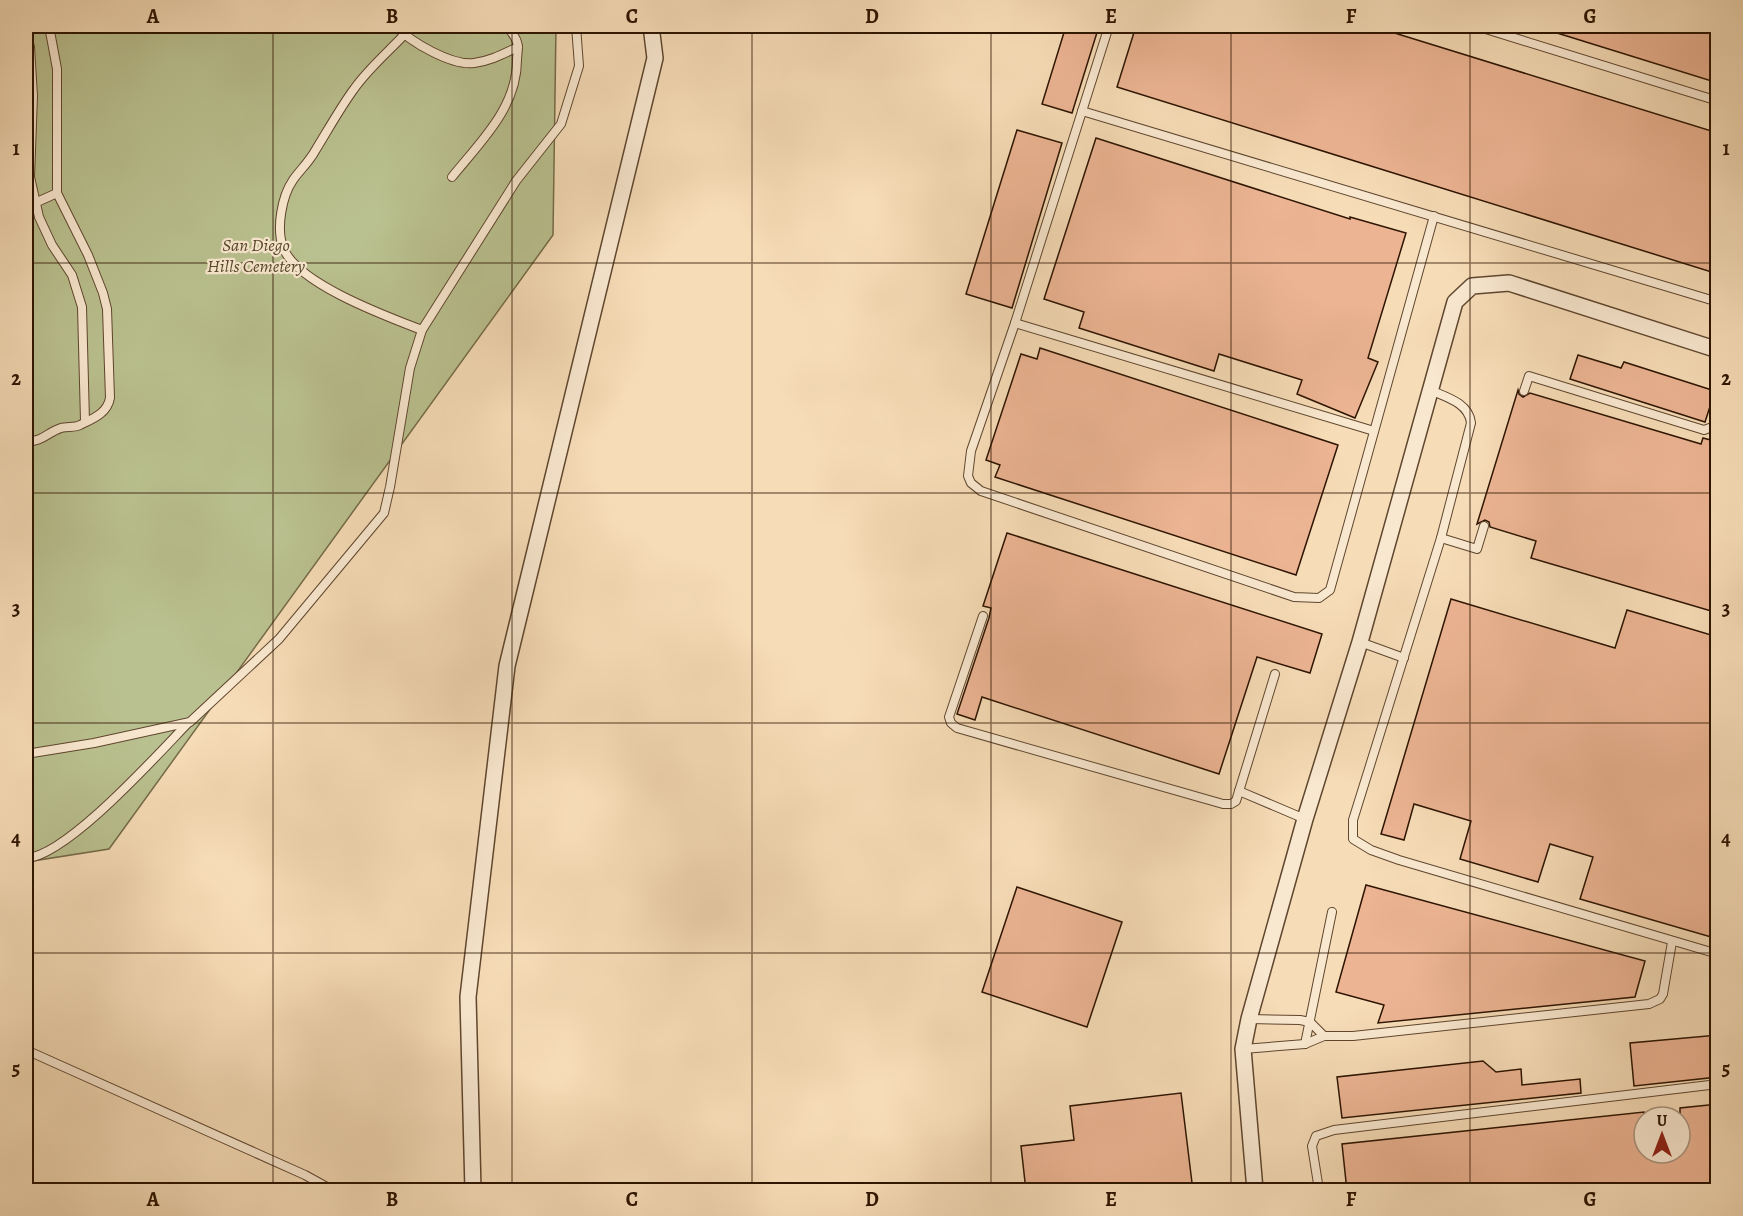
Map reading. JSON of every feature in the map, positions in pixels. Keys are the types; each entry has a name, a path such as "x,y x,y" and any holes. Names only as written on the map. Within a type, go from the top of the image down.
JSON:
{"street":[{"path":"473,1191 468,997 507,666 655,58 651,26"},
{"path":"1255,1191 1243,1049 1249,1019 1305,819 1360,642 1455,302 1472,286 1509,283 1718,350"}],"lane":[{"path":"26,441 37,441 62,428 80,426 85,421 93,420 109,404 107,309 88,255 57,193 57,69 49,26"},
{"path":"396,26 404,35 433,51 471,64 491,60 518,47"},
{"path":"452,177 504,111 517,73 518,47 507,26"},
{"path":"26,858 32,858 62,844 94,818 190,722 279,639 384,513 410,369 422,330 516,181 561,124 579,66 576,26"},
{"path":"1109,26 1015,323 971,450 968,476 971,483 981,491 1294,597 1319,598 1330,590 1434,216"},
{"path":"1476,26 1718,101"},
{"path":"26,33 30,47 33,96 30,177 39,217 52,245 72,275 82,307 85,421"},
{"path":"404,35 355,88 314,154 291,182 283,205 280,230 283,248 294,264 321,285 379,314 422,330"},
{"path":"1082,111 1718,302"},
{"path":"26,207 57,193"},
{"path":"1015,323 1374,431"},
{"path":"1524,391 1529,376 1704,430 1718,425"},
{"path":"1430,390 1463,406 1471,416 1472,423 1441,538 1353,820 1353,838 1371,850 1399,860 1718,954"},
{"path":"1441,538 1477,549 1484,526"},
{"path":"983,616 949,717 951,723 957,728 1223,804 1235,802 1275,674"},
{"path":"1360,642 1404,658"},
{"path":"26,754 94,743 190,722"},
{"path":"1239,791 1305,819"},
{"path":"1305,1044 1332,912"},
{"path":"1243,1049 1305,1044 1324,1036 1353,1036 1648,1004 1660,999 1663,994 1672,942"},
{"path":"1249,1019 1310,1022 1324,1036"},
{"path":"26,1050 305,1175 325,1186 329,1191"},
{"path":"1319,1191 1312,1146 1316,1136 1334,1130 1718,1084"}],"green space":[{"name":"San Diego Hills Cemetery","path":"26,26 556,26 553,235 109,849 26,862"}],"building":[{"path":"1066,26 1099,26 1072,113 1042,104"},
{"path":"1136,26 1372,26 1718,133 1718,274 1117,87"},
{"path":"1542,26 1718,26 1718,83 1541,28"},
{"path":"1017,130 1062,143 1012,308 966,294"},
{"path":"1096,138 1350,219 1350,217 1406,233 1368,358 1378,362 1355,418 1297,394 1302,380 1219,354 1214,371 1079,328 1084,312 1044,299"},
{"path":"1040,348 1338,445 1296,575 995,477 1000,465 986,460 1021,354 1037,359"},
{"path":"1578,355 1621,368 1624,362 1715,391 1705,422 1570,379"},
{"path":"1518,390 1523,397 1530,393 1701,444 1703,438 1718,442 1718,613 1531,558 1536,541 1490,527 1489,522 1485,520 1477,524"},
{"path":"1007,533 1322,634 1310,673 1257,657 1219,774 982,697 975,720 957,714 989,618 991,608 983,606"},
{"path":"1451,599 1615,648 1627,610 1718,637 1718,939 1580,899 1593,857 1550,844 1538,882 1460,859 1471,821 1414,804 1404,840 1381,834"},
{"path":"1366,885 1645,961 1635,997 1378,1023 1384,1005 1336,992"},
{"path":"1017,887 1122,922 1087,1027 982,992"},
{"path":"1718,1035 1718,1077 1634,1086 1630,1043"},
{"path":"1483,1061 1496,1072 1521,1069 1522,1085 1580,1079 1581,1093 1342,1118 1337,1077"},
{"path":"1181,1093 1193,1191 1026,1191 1021,1146 1074,1140 1070,1106"},
{"path":"1718,1104 1718,1191 1347,1191 1342,1144 1632,1113 1632,1165 1692,1165 1692,1107"}]}
